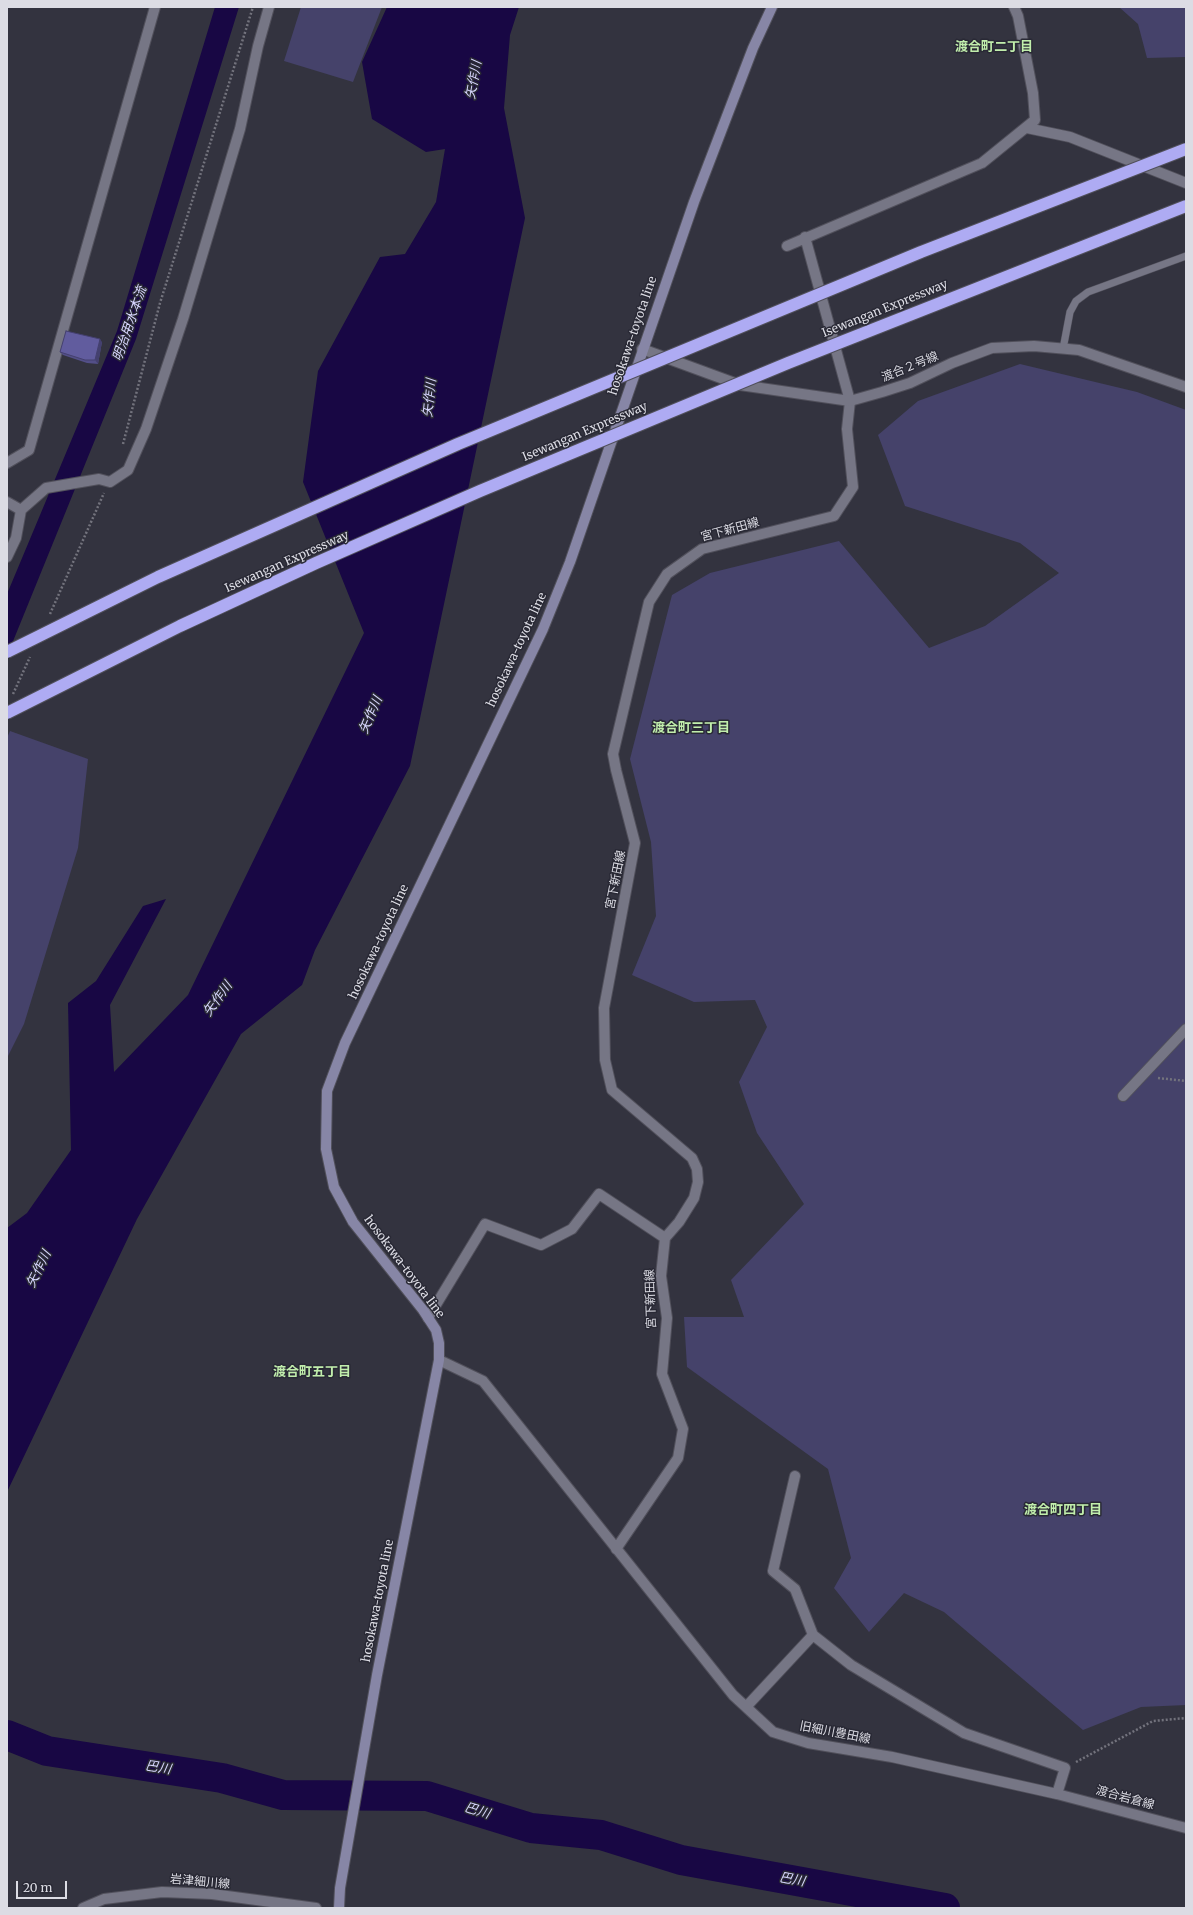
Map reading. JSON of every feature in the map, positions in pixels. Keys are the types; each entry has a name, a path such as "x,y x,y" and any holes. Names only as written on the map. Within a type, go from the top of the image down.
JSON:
{"highway":[{"path":"7,652 158,577 458,444 914,255 1186,149"},
{"name":"Isewangan Expressway","path":"7,713 187,623 316,563 480,491 788,363 1186,206"}],"main road":[{"name":"hosokawa-toyota line","path":"339,1908 340,1888 377,1675 439,1360 439,1343 436,1330 428,1318 353,1222 334,1187 326,1150 327,1091 345,1044 543,629 570,562 642,349 694,202 753,48 772,7"}],"street":[{"path":"7,463 29,450 155,7"},
{"path":"7,557 16,538 21,510 46,488 99,479 110,482 128,470 146,429 183,319 240,129 258,46 269,7"},
{"path":"787,246 982,163 1035,120 1033,93 1018,16 1014,7"},
{"path":"1027,128 1070,137 1186,183"},
{"name":"宮下新田線","path":"616,1549 678,1458 683,1429 662,1374 667,1318 661,1276 665,1238 679,1222 694,1198 698,1182 697,1169 692,1158 612,1090 605,1060 604,1008 635,843 613,754 649,602 667,574 702,549 834,516 853,487 847,429 850,401 806,237"},
{"name":"渡合２号線","path":"642,349 740,385 850,401 910,383 952,363 992,348 1034,346 1079,350 1186,387"},
{"path":"7,502 21,510"},
{"path":"1123,1096 1186,1029"},
{"path":"428,1318 484,1224 541,1244 572,1229 599,1194 665,1238"},
{"name":"旧細川豊田線","path":"439,1360 483,1381 733,1695 773,1732 808,1743 892,1757 1057,1794"},
{"path":"795,1476 773,1571 795,1589 813,1635 851,1665 964,1733 1065,1768 1057,1794"},
{"path":"746,1708 813,1635"},
{"name":"渡合岩倉線","path":"1057,1794 1186,1828"},
{"name":"岩津細川線","path":"83,1908 104,1899 162,1892 212,1894 316,1908"}],"lane":[{"path":"1063,349 1070,312 1076,300 1088,292 1186,256"}],"path":[{"path":"123,447 160,302 253,7"},
{"path":"49,616 101,497 110,482"},
{"path":"10,700 32,652"},
{"path":"1142,1077 1186,1081"},
{"path":"1065,1768 1153,1721 1186,1718"}],"shaded area":[{"path":"301,7 382,7 353,82 284,61"},
{"path":"1119,7 1186,7 1186,57 1147,58 1138,24"},
{"path":"1020,364 1137,392 1186,410 1186,1705 1141,1707 1083,1730 944,1612 904,1593 869,1632 834,1588 851,1558 828,1469 687,1367 684,1317 744,1317 731,1280 804,1204 757,1133 739,1082 767,1027 755,1000 694,1002 632,975 656,916 651,842 630,759 672,595 710,573 839,541 929,648 985,626 1059,573 1020,543 905,506 878,435 918,401"},
{"path":"10,731 88,759 78,848 24,1024 7,1058 7,738"}],"water":[{"name":"明治用水本流","path":"215,7 239,7 136,339 7,656 7,594 117,331"},
{"name":"矢作川","path":"387,7 519,7 510,35 504,108 525,218 410,766 315,950 302,985 241,1034 137,1219 7,1492 7,1228 27,1213 71,1150 68,1003 96,981 143,906 166,899 110,1005 114,1072 188,995 364,633 303,482 318,371 380,257 405,254 436,202 445,149 426,152 372,119 362,62"}],"building":[{"path":"66,331 100,339 95,360 85,360 60,352"}],"waterway":[{"name":"巴川","path":"7,1735 47,1751 222,1778 283,1795 427,1796 531,1828 601,1835 681,1860 945,1908"}],"district":[{"name":"渡合町二丁目","path":"994,47"},
{"name":"渡合町三丁目","path":"691,728"},
{"name":"渡合町五丁目","path":"312,1372"},
{"name":"渡合町四丁目","path":"1063,1510"}]}
